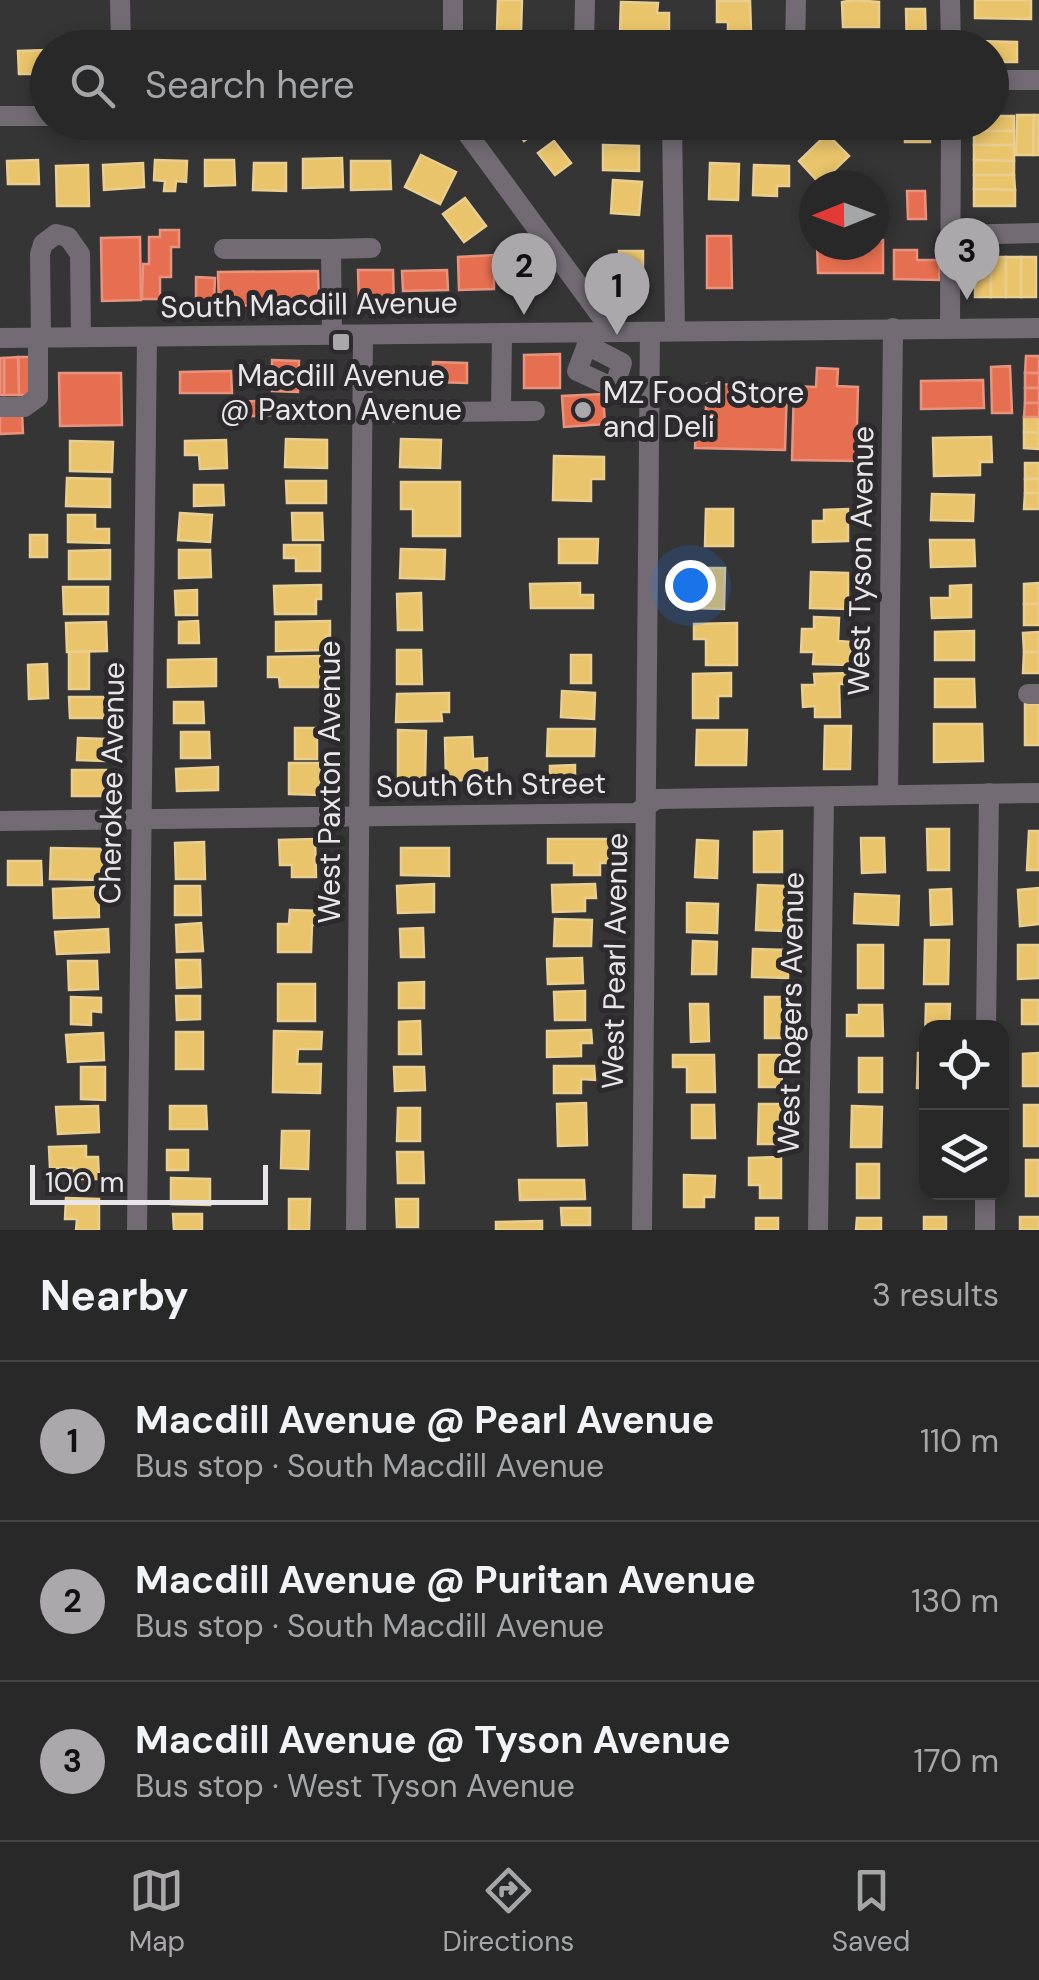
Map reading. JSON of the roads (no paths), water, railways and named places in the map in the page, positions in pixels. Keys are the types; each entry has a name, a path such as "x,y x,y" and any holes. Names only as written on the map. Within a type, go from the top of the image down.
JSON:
{"street":[{"path":"120,0 121,30"},
{"path":"453,30 454,0"},
{"path":"584,0 584,30"},
{"path":"795,30 796,0"},
{"path":"950,0 951,30"},
{"path":"1009,80 1039,80"},
{"path":"0,116 30,116"},
{"path":"472,140 612,331"},
{"path":"672,140 676,331"},
{"path":"950,328 952,140"},
{"path":"951,235 1039,233"},
{"path":"0,407 24,407 38,397 40,254 43,244 56,234 68,236 80,254 81,337"},
{"path":"224,250 370,248"},
{"path":"332,249 332,335"},
{"name":"West Tyson Avenue","path":"888,795 894,328"},
{"name":"South Macdill Avenue","path":"0,338 502,333 586,340 612,331 1039,328"},
{"name":"West Pearl Avenue","path":"642,1230 650,332"},
{"path":"502,333 502,412"},
{"name":"West Paxton Avenue","path":"356,1230 362,335"},
{"name":"Cherokee Avenue","path":"138,1230 147,336"},
{"path":"586,340 578,371 614,388 618,376 650,376"},
{"path":"362,412 536,411"},
{"path":"986,1020 989,793"},
{"name":"South 6th Street","path":"0,821 636,813 657,799 1039,793"},
{"name":"West Rogers Avenue","path":"818,1230 824,798"},
{"path":"984,1230 985,1200"}],"place":[{"name":"Macdill Avenue @ Tyson Avenue","path":"967,300"},
{"name":"Macdill Avenue @ Puritan Avenue","path":"524,315"},
{"name":"Macdill Avenue @ Pearl Avenue","path":"617,335"},
{"name":"Macdill Avenue @ Paxton Avenue","path":"341,342"},
{"name":"MZ Food Store and Deli","path":"583,410"}]}
